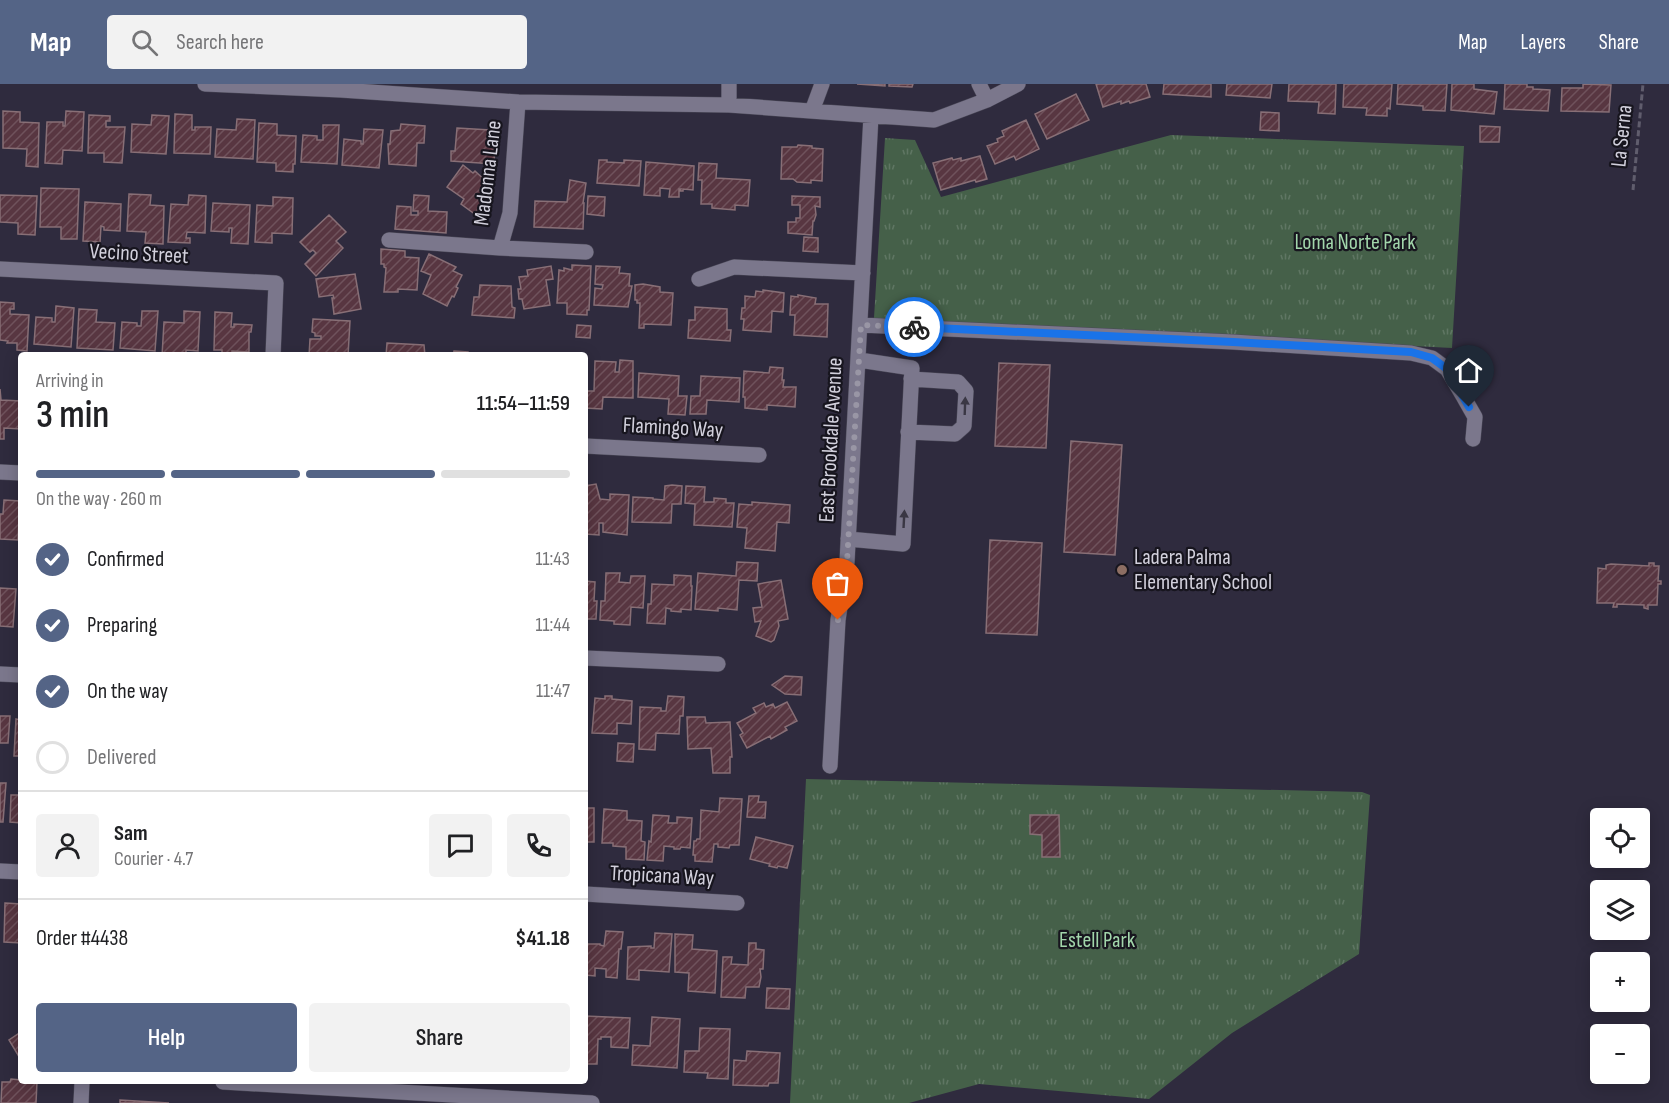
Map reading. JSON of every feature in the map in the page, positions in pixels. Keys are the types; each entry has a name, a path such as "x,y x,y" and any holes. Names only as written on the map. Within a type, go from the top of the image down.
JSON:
{"street":[{"path":"205,84 342,87 518,102 729,105 934,120 987,100 1018,84"},
{"path":"729,84 729,105"},
{"path":"812,111 822,84"},
{"path":"979,84 987,100"},
{"name":"Madonna Lane","path":"500,248 510,213 518,102"},
{"name":"East Brookdale Avenue","path":"830,766 838,620 847,562 871,116"},
{"path":"389,240 586,252"},
{"path":"699,279 734,267 863,273"},
{"name":"Vecino Street","path":"0,269 276,283 273,352"},
{"path":"861,325 1411,352 1432,358 1447,369 1475,417 1473,439"},
{"path":"848,539 903,544 912,368 859,360"},
{"path":"908,432 956,434 964,426 966,391 958,382 911,379"},
{"name":"Flamingo Way","path":"588,446 759,455"},
{"path":"0,472 18,473"},
{"path":"588,658 718,664"},
{"path":"0,674 18,675"},
{"path":"0,871 18,872"},
{"name":"Tropicana Way","path":"588,894 737,903"},
{"path":"81,1103 82,1084"},
{"path":"258,1084 592,1103"}],"path":[{"name":"La Serna","path":"1633,190 1643,84"}],"green space":[{"name":"Loma Norte Park","path":"1171,135 1464,146 1452,348 874,318 885,138 915,140 941,197"},
{"name":"Estell Park","path":"806,779 1362,792 1370,795 1359,954 1232,1033 1149,1099 979,1084 909,1103 790,1103"}],"building":[{"path":"857,84 885,84 885,86"},
{"path":"889,84 913,84 912,87 889,86"},
{"path":"1096,84 1146,84 1150,97 1130,103 1129,101 1121,104 1121,101 1103,107"},
{"path":"1164,84 1211,84 1211,97 1163,94"},
{"path":"1227,84 1272,84 1270,98 1226,95"},
{"path":"1289,84 1336,84 1335,114 1318,113 1319,102 1288,101"},
{"path":"1344,84 1392,84 1390,109 1387,108 1387,116 1366,115 1367,108 1343,107"},
{"path":"1398,84 1447,84 1445,111 1423,110 1423,106 1397,104"},
{"path":"1452,84 1474,84 1474,89 1497,92 1494,114 1451,110"},
{"path":"1505,84 1527,84 1527,87 1533,87 1533,89 1550,90 1548,111 1504,109"},
{"path":"1583,84 1611,85 1609,112 1561,111 1562,88 1583,88"},
{"path":"1076,94 1089,120 1047,139 1035,114"},
{"path":"3,111 20,112 20,122 39,123 38,167 26,166 27,149 3,148"},
{"path":"66,111 84,112 82,151 63,150 62,164 45,163 47,122 63,122 65,126"},
{"path":"1261,112 1279,113 1279,131 1260,130"},
{"path":"175,114 192,115 192,130 195,130 195,127 211,127 210,154 174,153"},
{"path":"89,115 110,116 110,121 106,121 106,127 125,127 122,163 104,162 104,153 88,153"},
{"path":"152,115 169,116 166,154 131,152 132,124 151,125"},
{"path":"237,119 255,120 253,159 215,157 217,129 236,130"},
{"path":"1026,120 1039,149 1016,160 1014,156 995,164 987,146 998,142 997,139 1004,136 1002,131"},
{"path":"259,123 277,124 277,135 296,136 293,172 276,171 276,163 257,162"},
{"path":"401,124 425,126 424,143 417,143 416,166 389,164 388,144 390,144 391,131 400,130"},
{"path":"323,125 339,125 337,164 301,162 303,135 317,136 317,140 323,140"},
{"path":"1480,126 1500,127 1499,142 1480,142"},
{"path":"457,128 490,130 489,145 495,145 494,164 451,161 451,151 455,151"},
{"path":"364,129 383,130 379,168 342,165 344,139 361,141 363,144"},
{"path":"798,145 823,149 822,181 811,180 811,183 781,179 782,147 797,147"},
{"path":"980,156 987,179 976,182 975,180 941,190 933,163 952,158 953,160 961,158 961,161"},
{"path":"599,160 624,163 624,160 641,161 639,186 597,183"},
{"path":"646,162 694,166 693,190 680,191 679,189 679,197 669,197 670,189 660,188 660,196 644,195"},
{"path":"699,163 717,164 716,178 750,180 748,206 735,205 735,210 712,208 712,204 701,204 702,180 698,180"},
{"path":"463,165 473,173 475,171 490,185 485,192 490,195 476,215 461,204 464,199 447,187"},
{"path":"570,180 586,183 583,229 534,227 535,201 567,202"},
{"path":"41,188 79,189 77,239 61,239 61,227 40,227"},
{"path":"129,194 151,195 150,205 164,206 163,244 145,243 146,232 127,231"},
{"path":"0,195 37,196 35,235 18,234 18,223 0,222"},
{"path":"189,195 206,196 205,233 187,232 186,238 190,238 190,243 168,242 171,204 188,205"},
{"path":"414,195 429,196 428,211 447,212 446,233 395,229 397,206 411,207 411,215 418,215 418,211 413,211"},
{"path":"588,196 605,197 604,216 587,214"},
{"path":"792,196 820,197 820,207 815,206 816,215 812,235 788,233 788,222 796,222 796,218 800,218 800,205 792,205"},
{"path":"273,197 293,198 292,234 272,233 272,243 255,242 257,205 273,206"},
{"path":"85,202 121,204 120,231 104,230 101,226 100,242 83,241"},
{"path":"213,203 250,205 248,244 231,243 232,228 229,228 229,232 211,231"},
{"path":"329,215 346,232 336,241 343,248 316,276 305,264 316,253 313,250 310,252 300,242"},
{"path":"804,237 818,238 818,252 803,251"},
{"path":"381,249 405,251 405,257 419,258 417,290 398,289 398,292 384,292 386,268 384,264 381,264"},
{"path":"429,254 456,267 453,271 462,275 454,297 452,296 447,306 423,294 431,275 421,271"},
{"path":"572,265 591,266 587,315 567,314 567,303 557,303 559,270 564,271 564,268 572,270"},
{"path":"551,266 553,279 546,280 550,305 524,309 522,299 519,299 518,289 521,289 519,277 528,276 527,270"},
{"path":"596,266 620,267 619,273 630,274 629,286 632,286 628,307 594,305 595,288 602,289 603,285 595,284"},
{"path":"355,274 361,309 334,314 333,295 319,297 316,279"},
{"path":"480,285 511,286 512,307 515,308 514,318 472,315 474,297 479,297"},
{"path":"635,285 660,287 660,292 673,293 671,325 644,324 644,328 639,328 640,303 635,300"},
{"path":"763,290 784,293 783,312 772,311 771,332 743,330 744,319 741,319 742,308 745,308 745,296 755,297 756,291 763,292"},
{"path":"798,295 816,298 815,304 828,304 827,337 794,335 795,315 790,315 791,296 798,297"},
{"path":"0,302 14,303 14,309 10,309 10,314 29,315 27,351 17,350 17,343 0,340"},
{"path":"56,306 74,308 71,347 34,344 36,317 52,318 52,322 55,322"},
{"path":"695,307 727,309 727,330 731,330 730,341 688,338 689,320 695,320"},
{"path":"79,309 97,310 96,322 115,323 113,350 77,348"},
{"path":"142,311 158,311 155,351 120,348 122,322 137,323 137,326 141,326"},
{"path":"184,311 200,312 198,351 162,352 164,322 184,323"},
{"path":"215,312 232,313 231,327 234,327 234,324 252,325 251,332 249,332 249,352 214,350"},
{"path":"313,319 350,321 348,352 309,352 310,339 321,339 321,336 315,336 312,332"},
{"path":"577,325 591,326 590,338 576,337"},
{"path":"387,343 424,345 425,352 386,352"},
{"path":"620,360 633,361 633,398 603,397 602,409 588,408 588,391 594,391 595,361 616,362 615,372 619,372"},
{"path":"999,363 1050,365 1046,448 995,446"},
{"path":"770,367 783,368 783,387 796,387 795,407 767,405 767,410 745,408 744,371 769,373"},
{"path":"639,373 679,376 678,396 687,396 685,415 668,414 669,399 638,397"},
{"path":"701,376 740,378 739,402 707,400 706,414 690,414 691,396 700,396"},
{"path":"0,389 1,400 18,401 18,429 4,428 4,439 0,439"},
{"path":"1071,441 1122,445 1115,555 1064,552"},
{"path":"596,484 600,499 610,500 610,494 629,495 627,535 603,532 603,523 599,523 599,535 588,534 588,485"},
{"path":"665,486 682,486 681,504 672,504 671,523 632,522 633,497 664,500"},
{"path":"686,486 705,487 704,502 714,502 714,498 726,499 726,503 734,503 732,527 694,525 695,504 685,503"},
{"path":"4,500 18,501 18,540 0,539 0,514 3,514"},
{"path":"752,502 790,505 789,523 777,522 775,551 745,548 747,528 737,527 739,504 752,505"},
{"path":"990,540 1042,543 1037,635 986,633"},
{"path":"737,562 758,563 757,581 739,580 737,610 695,609 698,573 736,576"},
{"path":"1649,563 1659,566 1658,581 1661,581 1661,584 1658,584 1657,605 1648,605 1648,609 1644,608 1644,605 1617,604 1617,607 1613,607 1614,603 1597,603 1598,568 1606,569 1606,565 1611,564 1649,566"},
{"path":"606,573 620,573 619,582 630,583 631,576 645,576 643,608 631,607 630,625 600,620 601,601 605,601"},
{"path":"674,575 691,576 691,610 681,609 681,612 666,608 665,624 647,623 652,584 674,585"},
{"path":"781,580 788,619 778,621 779,626 771,642 756,636 761,621 755,622 753,608 762,607 758,584"},
{"path":"588,581 595,582 596,619 588,619"},
{"path":"0,588 16,589 13,627 0,626"},
{"path":"785,676 802,677 801,695 785,694 772,685"},
{"path":"605,696 632,701 631,724 617,723 617,734 592,733 595,698 605,699"},
{"path":"668,696 684,697 679,734 656,733 655,750 639,749 640,707 661,708 661,711 666,711"},
{"path":"787,702 797,721 785,727 787,730 771,739 770,736 747,748 740,735 743,733 737,723 756,713 753,708 764,703 766,707 773,704 775,708"},
{"path":"0,716 10,716 8,743 0,743"},
{"path":"687,717 705,717 706,723 730,722 732,757 730,757 730,773 713,773 711,748 688,749"},
{"path":"16,719 18,719 18,756 14,756"},
{"path":"618,743 634,744 633,762 617,761"},
{"path":"0,783 6,783 3,822 0,822"},
{"path":"11,795 18,795 18,823 10,822"},
{"path":"749,796 759,796 758,802 766,802 765,818 747,817"},
{"path":"720,798 742,799 739,845 730,845 729,848 718,847 718,844 714,844 712,862 695,861 694,841 700,839 701,810 719,812"},
{"path":"588,808 594,808 594,842 588,842"},
{"path":"604,809 627,811 627,820 642,821 641,841 645,842 644,860 626,859 626,847 613,846 613,843 602,843"},
{"path":"653,815 669,816 668,823 677,823 677,817 692,818 690,848 674,849 674,847 664,846 663,861 647,860"},
{"path":"1030,815 1059,815 1060,857 1042,857 1042,835 1030,834"},
{"path":"756,837 793,846 787,868 778,866 777,868 750,859"},
{"path":"5,903 18,904 18,943 4,942"},
{"path":"606,931 623,932 617,978 606,977 606,969 595,968 595,976 588,975 588,944 604,946"},
{"path":"655,933 672,934 669,972 639,970 639,980 627,979 628,947 651,946 654,948"},
{"path":"675,934 693,935 692,949 717,951 715,993 688,991 689,973 675,972"},
{"path":"749,943 756,943 756,949 764,950 759,987 746,987 745,998 721,997 723,957 732,957 731,964 748,965"},
{"path":"767,988 790,989 789,1009 766,1008"},
{"path":"588,1016 630,1018 628,1048 611,1047 611,1037 601,1037 598,1039 597,1064 588,1064"},
{"path":"652,1017 680,1019 677,1068 632,1065 633,1045 650,1046"},
{"path":"700,1028 730,1029 728,1079 707,1078 708,1073 684,1072 685,1051 699,1051"},
{"path":"18,1034 18,1055 9,1040"},
{"path":"747,1051 780,1053 778,1083 769,1083 768,1086 733,1085 734,1060 746,1061"},
{"path":"11,1079 18,1080 18,1084 37,1084 36,1103 1,1103 2,1082 10,1082"},
{"path":"120,1100 169,1103 120,1103"}],"way so far":[{"path":"838,620 847,562 861,325 914,327"}],"place":[{"name":"Ladera Palma Elementary School","path":"1122,570"}],"route":[{"path":"914,327 1411,352 1432,358 1447,369 1469,407"}]}
